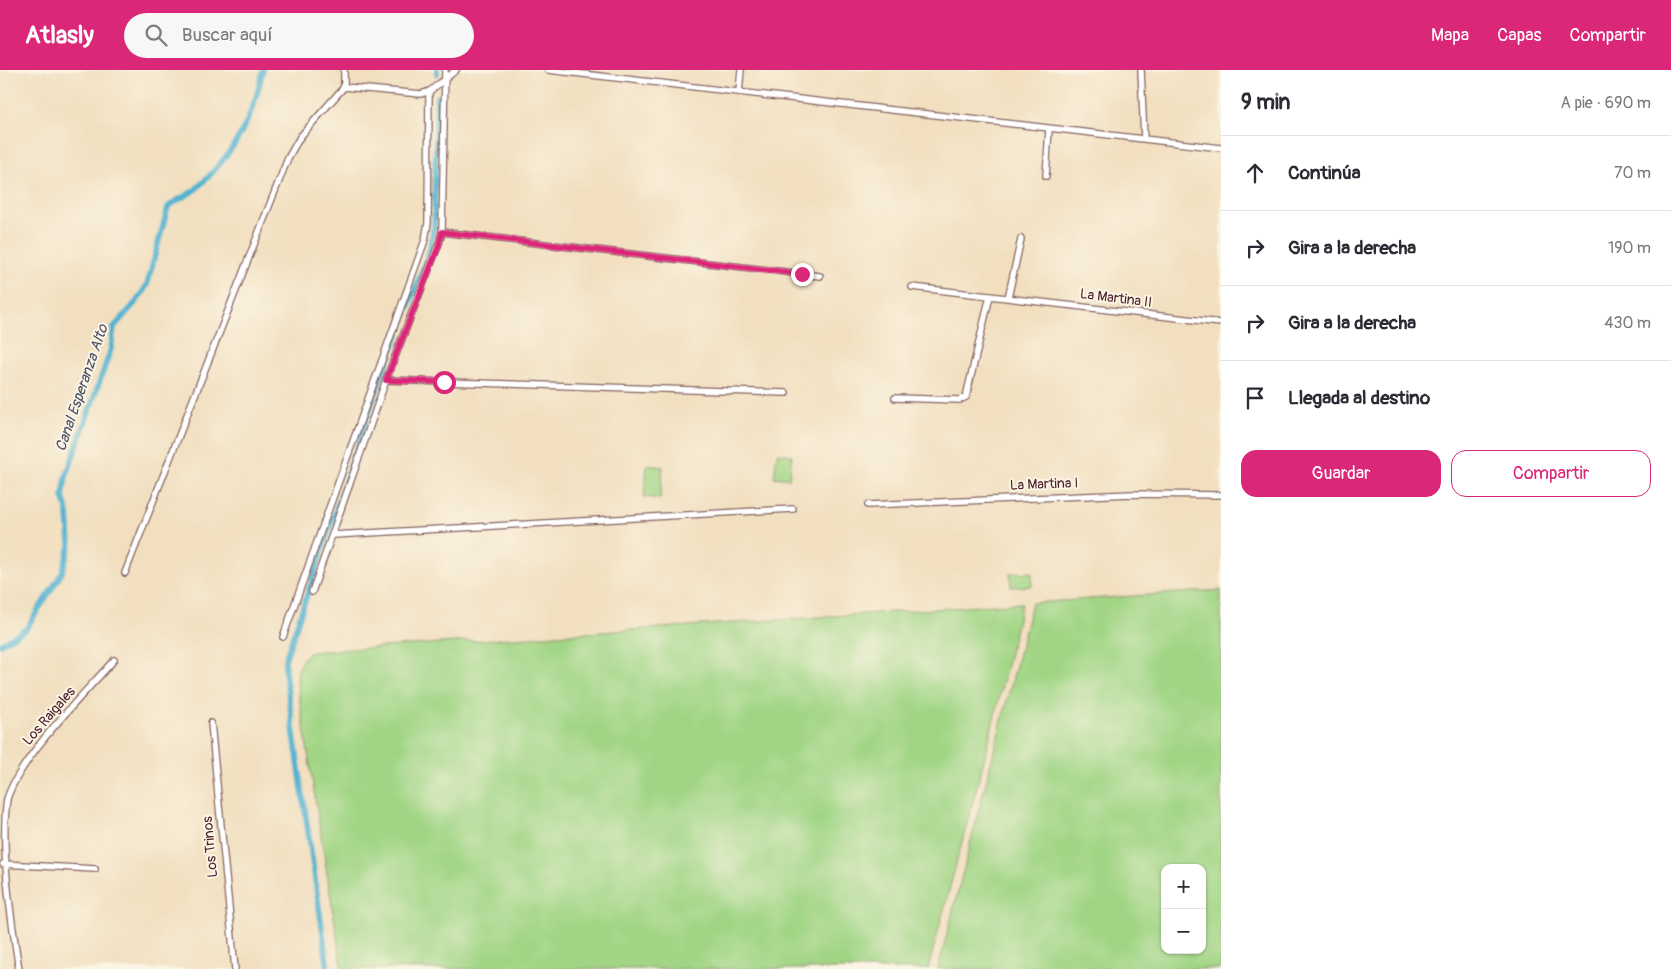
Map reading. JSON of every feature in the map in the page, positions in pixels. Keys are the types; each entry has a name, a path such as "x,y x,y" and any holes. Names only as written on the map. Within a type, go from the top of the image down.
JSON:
{"street":[{"path":"125,573 288,158 300,136 344,87 344,70"},
{"path":"312,592 386,380 438,248 442,232 445,70"},
{"path":"344,87 417,94 428,92 456,70"},
{"path":"548,70 1221,148"},
{"path":"739,92 741,70"},
{"path":"1141,70 1144,139"},
{"path":"283,637 425,240 428,223 428,92"},
{"path":"1046,176 1048,129"},
{"path":"442,232 820,276"},
{"path":"1008,298 1021,239"},
{"name":"La Martina II","path":"912,287 1221,323"},
{"path":"895,398 960,400 966,397 990,296"},
{"path":"386,380 786,393"},
{"name":"La Martina I","path":"868,506 1059,496 1221,495"},
{"path":"333,535 793,509"},
{"name":"Los Raigales","path":"19,969 3,864 1,820 10,791 23,767 114,660"},
{"name":"Los Trinos","path":"211,723 234,969"},
{"path":"3,864 95,869"}],"green space":[{"path":"777,453 792,455 789,479 774,477"},
{"path":"647,465 663,467 660,499 644,497"},
{"path":"1032,572 1032,586 1011,587 1010,573"},
{"path":"1221,590 1221,969 938,969 1032,603"},
{"path":"1022,603 985,756 928,969 342,969 297,683 299,665 310,652"}],"waterway":[{"name":"Canal Esperanza Alto","path":"0,644 26,629 62,573 70,546 68,513 63,497 66,477 111,349 114,327 137,301 147,285 168,207 197,188 232,149 254,104 263,70"},
{"path":"328,969 285,672 285,660 364,426 429,251 434,227 437,97"}],"route":[{"path":"444,382 386,380 438,248 442,232 802,274"}]}
